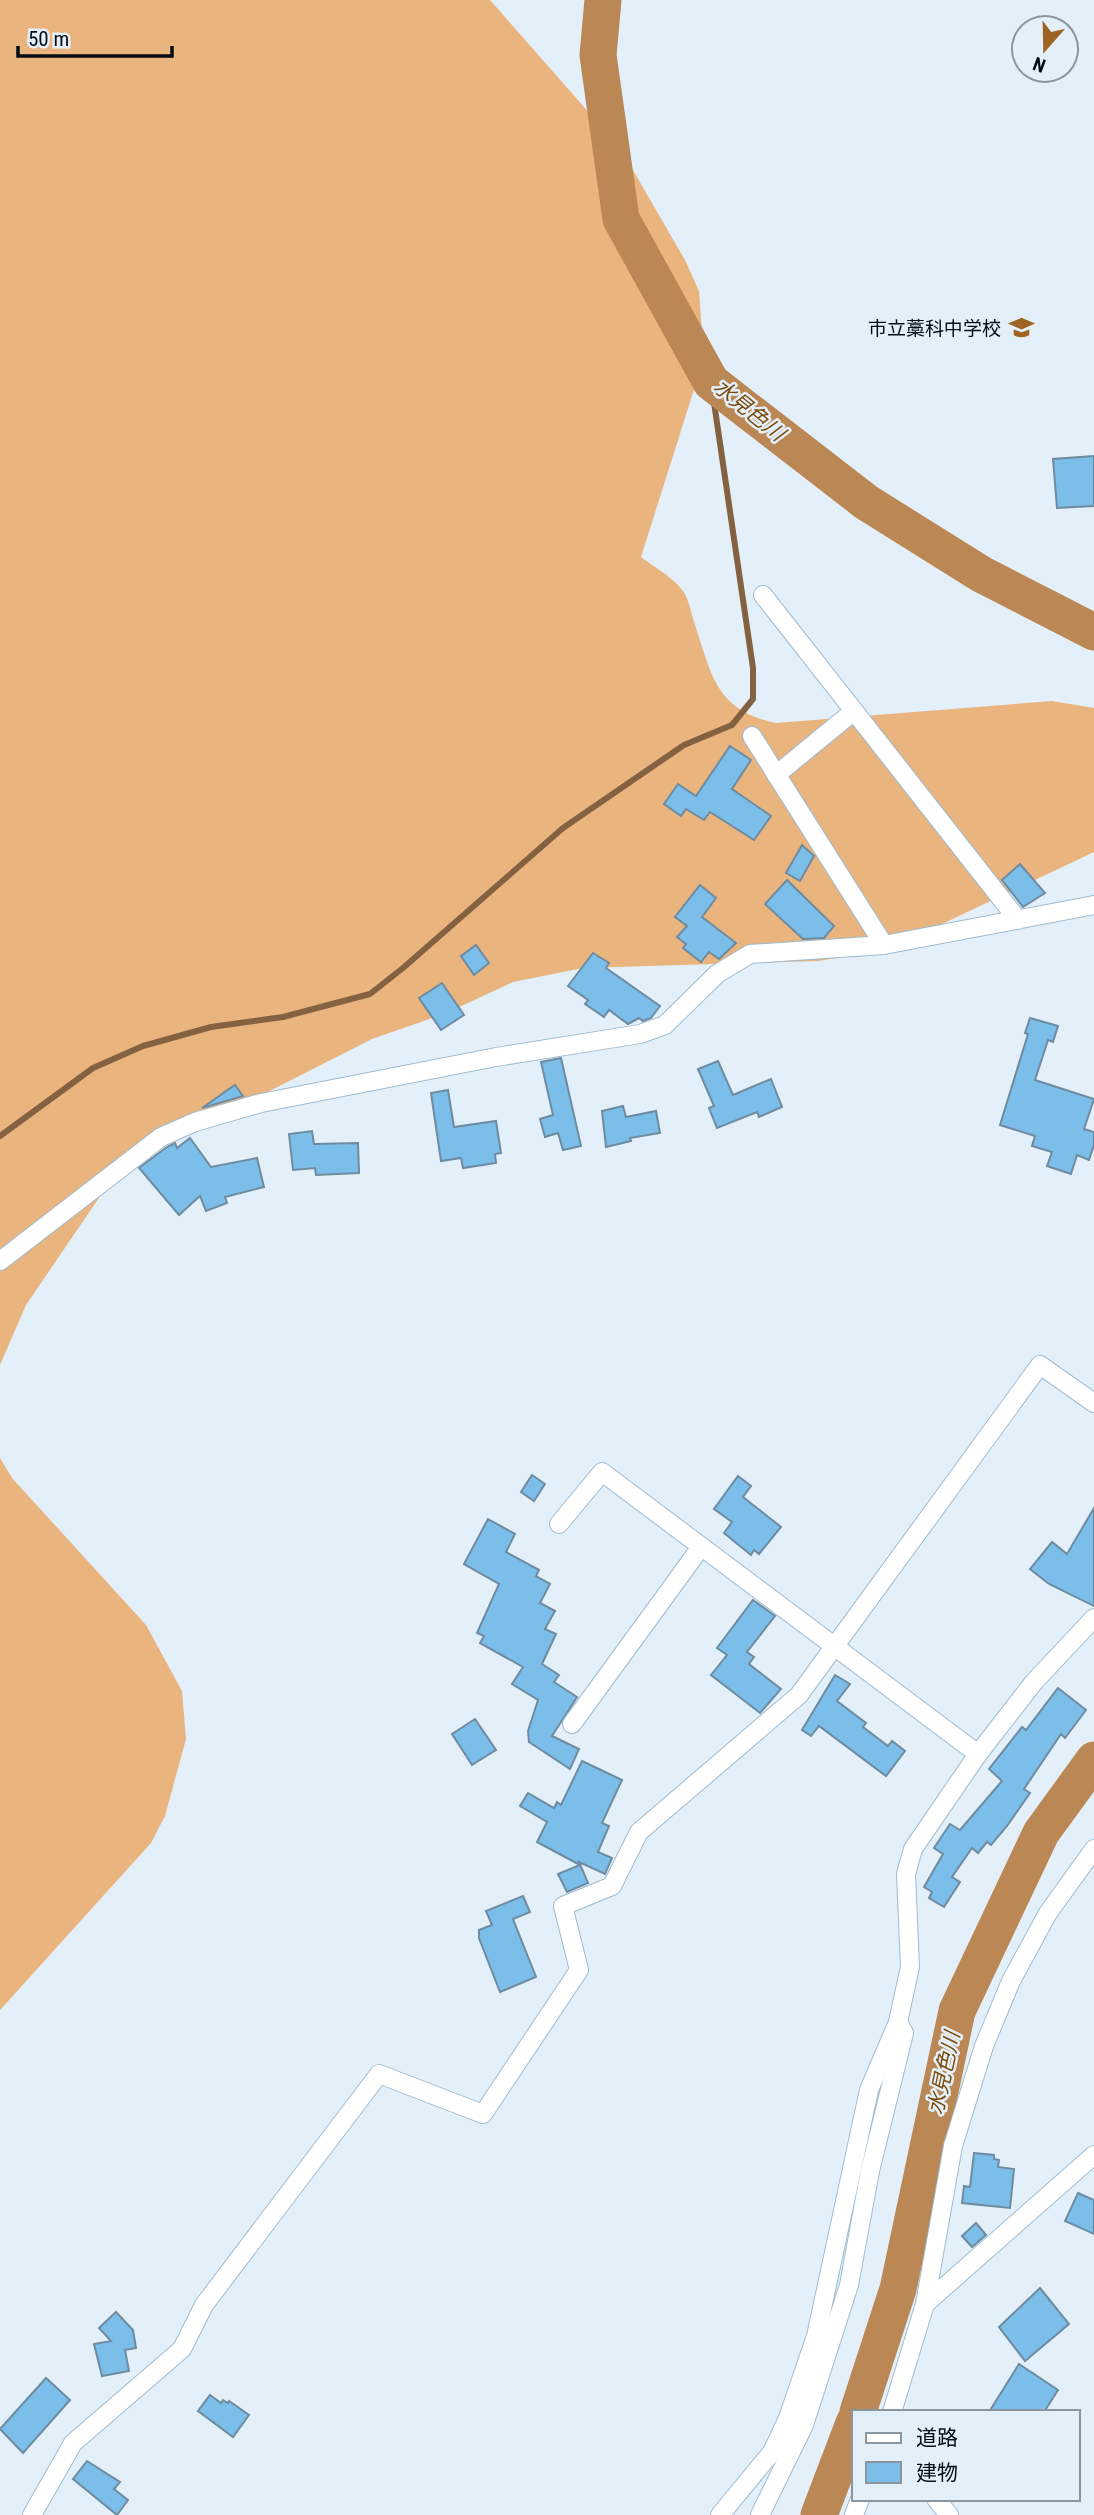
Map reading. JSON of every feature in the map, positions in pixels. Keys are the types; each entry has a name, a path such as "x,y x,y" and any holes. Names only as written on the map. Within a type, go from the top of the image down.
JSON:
{"street":[{"path":"763,595 1018,920"},
{"path":"776,775 854,711"},
{"path":"752,736 884,945"},
{"path":"0,1261 162,1137 195,1122 261,1103 496,1057 640,1034 665,1025 717,974 750,954 884,945 1094,905"},
{"path":"32,2515 73,2444 182,2349 204,2305 379,2074 483,2114 579,1970 563,1906 612,1886 639,1832 799,1695 833,1644 1040,1365 1094,1403"},
{"path":"559,1524 602,1472 978,1754"},
{"path":"572,1724 701,1547"},
{"path":"720,2515 772,2452 788,2418 816,2336 869,2090 898,2022 910,1967 905,1874 912,1849 978,1754 1034,1682 1094,1618"},
{"path":"893,2410 925,2304 953,2146 984,2046 1011,1981 1048,1913 1094,1849"},
{"path":"760,2515 804,2425 849,2285 870,2171 904,2033 898,2022"},
{"path":"925,2304 1094,2155"},
{"path":"938,2501 949,2515"}],"shaded area":[{"path":"0,0 490,0 584,107 634,172 685,260 699,291 704,358 641,557 683,591 719,688 740,709 776,723 1052,701 1094,708 1094,852 887,950 818,961 583,968 513,982 444,1014 372,1039 140,1157 103,1192 26,1305 0,1365"},
{"path":"0,1458 12,1478 146,1625 182,1691 186,1739 165,1816 151,1843 0,2010"}],"building":[{"path":"1094,456 1094,506 1057,508 1053,459"},
{"path":"730,746 751,760 732,789 771,816 754,840 710,812 704,820 686,809 681,816 664,804 678,784 696,796"},
{"path":"802,845 814,856 800,881 786,873"},
{"path":"1020,864 1045,893 1023,907 1002,880"},
{"path":"787,880 834,926 824,938 803,939 765,904"},
{"path":"700,885 716,898 702,917 736,943 719,959 709,952 701,962 683,948 686,944 677,937 687,926 675,917"},
{"path":"476,945 489,963 474,975 461,956"},
{"path":"593,953 609,963 606,968 660,1006 651,1018 643,1021 639,1018 628,1024 609,1010 604,1017 585,1004 588,1000 568,986"},
{"path":"442,983 464,1015 441,1030 419,998"},
{"path":"1030,1018 1058,1026 1053,1042 1048,1040 1035,1080 1094,1099 1084,1129 1094,1132 1094,1145 1089,1160 1077,1155 1071,1174 1047,1166 1052,1152 1032,1146 1035,1136 1000,1125 1028,1034 1025,1033"},
{"path":"561,1058 581,1146 563,1150 558,1133 545,1137 540,1119 553,1115 541,1062"},
{"path":"718,1061 733,1095 771,1079 782,1107 759,1117 757,1112 717,1128 709,1108 714,1106 698,1069"},
{"path":"235,1085 243,1096 202,1108"},
{"path":"448,1090 454,1127 496,1121 501,1153 495,1154 496,1163 463,1168 461,1158 441,1161 431,1093"},
{"path":"623,1106 626,1117 656,1111 660,1133 630,1138 631,1141 606,1147 602,1111"},
{"path":"312,1131 314,1144 358,1143 359,1173 316,1175 315,1168 293,1170 289,1134"},
{"path":"190,1138 211,1167 257,1158 264,1187 225,1197 227,1203 206,1211 200,1196 179,1215 139,1168 167,1147 175,1143 177,1148"},
{"path":"532,1475 545,1484 534,1501 521,1492"},
{"path":"738,1476 751,1486 743,1497 781,1527 759,1554 754,1550 751,1555 724,1533 732,1522 714,1509"},
{"path":"1094,1508 1094,1606 1049,1584 1030,1569 1052,1542 1067,1554"},
{"path":"488,1519 515,1534 506,1552 539,1570 536,1576 550,1584 540,1603 555,1611 545,1629 556,1634 542,1664 559,1675 554,1682 577,1697 552,1736 579,1749 570,1769 529,1742 528,1731 538,1700 512,1684 523,1667 480,1643 484,1636 477,1633 499,1584 464,1564"},
{"path":"753,1600 775,1616 747,1652 754,1657 749,1664 781,1689 760,1713 711,1675 727,1655 717,1648"},
{"path":"835,1675 850,1684 837,1701 866,1723 863,1727 888,1746 892,1741 905,1751 886,1776 819,1726 811,1736 802,1730"},
{"path":"1058,1688 1086,1710 1065,1738 1061,1734 1024,1789 1030,1793 1007,1826 991,1845 987,1842 978,1853 972,1848 952,1877 960,1882 944,1907 929,1898 932,1892 924,1887 943,1854 934,1848 950,1824 960,1830 1002,1781 989,1769 1022,1727 1026,1730"},
{"path":"475,1719 496,1750 472,1765 452,1734"},
{"path":"582,1761 622,1780 602,1823 609,1826 598,1852 612,1858 605,1874 579,1862 588,1883 567,1892 558,1874 580,1865 537,1842 547,1822 520,1806 528,1793 554,1808 557,1802 561,1805"},
{"path":"523,1896 530,1912 513,1919 536,1977 500,1992 479,1938 479,1930 492,1925 486,1911"},
{"path":"974,2153 994,2155 994,2159 999,2160 998,2167 1014,2169 1010,2208 962,2203 964,2186 970,2187"},
{"path":"1078,2193 1094,2200 1094,2234 1065,2221"},
{"path":"976,2223 986,2235 972,2247 962,2236"},
{"path":"1040,2288 1069,2324 1025,2361 999,2327"},
{"path":"116,2312 133,2330 136,2348 125,2350 129,2371 102,2376 94,2344 111,2341 99,2328"},
{"path":"1019,2364 1058,2390 1045,2410 990,2410"},
{"path":"46,2378 70,2400 23,2453 0,2429"},
{"path":"210,2395 221,2403 223,2400 228,2403 229,2401 249,2415 233,2437 198,2411"},
{"path":"87,2461 120,2482 114,2489 128,2500 117,2515 73,2479"}],"waterway":[{"name":"水見色川","path":"603,0 598,55 621,219 711,382 866,502 981,574 1094,632"},
{"path":"0,1136 93,1068 143,1046 211,1027 283,1017 370,994 563,828 684,745 732,725 753,699 753,668 711,382"},
{"name":"水見色川","path":"859,2410 898,2289 957,2011 1041,1833 1094,1760"},
{"name":"水見色川","path":"819,2515 852,2428"}],"place":[{"name":"市立藁科中学校","path":"1021,328"}]}
